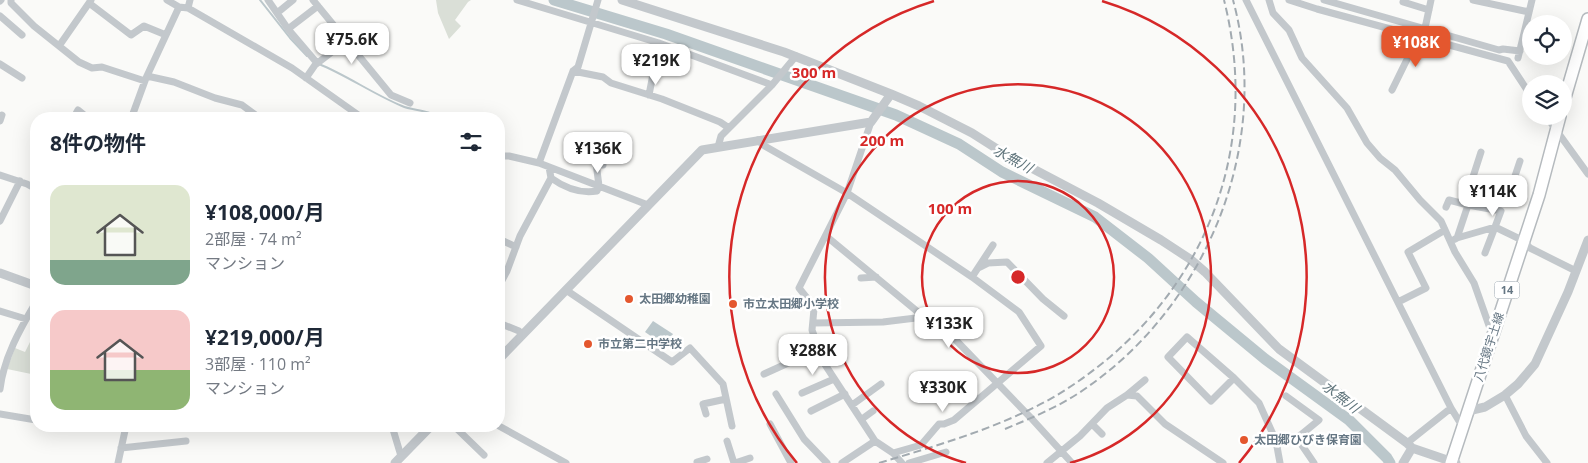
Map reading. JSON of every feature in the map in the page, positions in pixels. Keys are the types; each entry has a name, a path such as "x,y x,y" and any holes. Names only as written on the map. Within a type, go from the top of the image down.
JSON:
{"main road":[{"path":"1572,75 1588,18"},
{"name":"八代鏡宇土線","path":"1453,462 1539,195 1557,125"}],"street":[{"path":"11,0 11,3 34,26 79,62 92,68 102,67 146,79 174,82 215,98 242,105 252,112"},
{"path":"167,0 179,7 188,8 242,38 306,78 354,112"},
{"path":"188,8 190,0"},
{"path":"268,0 288,29 318,63"},
{"path":"277,13 293,0"},
{"path":"517,0 659,43 774,83"},
{"path":"622,0 796,56 891,94 972,133 1005,154 1098,203 1182,253 1205,272 1279,349 1329,384 1410,446 1453,462"},
{"path":"1246,0 1451,408 1464,424"},
{"path":"1269,0 1272,13 1288,30 1302,58 1347,108 1367,143 1380,158 1395,170 1430,209 1453,240 1474,283 1493,335"},
{"path":"1289,0 1508,61 1522,82"},
{"path":"1324,0 1519,54 1532,0"},
{"path":"1392,90 1425,29 1431,0"},
{"path":"1473,0 1529,12"},
{"path":"539,163 573,71 578,67 597,1"},
{"path":"59,46 90,2 131,34 144,26 166,35"},
{"path":"1403,2 1430,10"},
{"path":"288,29 315,3 391,95 410,103"},
{"path":"134,112 146,79 179,7"},
{"path":"0,16 22,34"},
{"path":"306,78 318,63 346,41"},
{"path":"649,95 659,43"},
{"path":"718,147 721,136 774,83 796,56"},
{"path":"0,64 22,78"},
{"path":"573,71 603,77 610,83 649,95 720,122 729,128"},
{"path":"891,94 873,119 847,193 800,288 814,308 812,330 824,364 875,441 893,453 902,463"},
{"path":"505,350 702,150 873,119"},
{"path":"1552,125 1588,174"},
{"path":"758,140 763,145 847,193 972,277 1019,312 1041,346 954,420 940,424 921,445 893,453"},
{"path":"1472,180 1481,152"},
{"path":"505,156 539,163 648,205"},
{"path":"1508,197 1520,161"},
{"path":"551,178 561,185 580,192 597,191 599,186 596,165"},
{"path":"505,275 520,236 551,178 549,167"},
{"path":"0,175 30,185"},
{"path":"0,221 20,181"},
{"path":"1446,206 1449,200 1501,211 1485,253"},
{"path":"1453,240 1468,205"},
{"path":"1453,240 1495,228 1576,271"},
{"path":"1398,302 1426,288 1408,252 1445,230"},
{"path":"826,236 924,317 950,334 1072,463"},
{"path":"1468,411 1485,407 1505,395 1518,384 1535,364 1588,240"},
{"path":"505,242 516,247"},
{"path":"972,277 993,245"},
{"path":"978,268 988,263 1007,262 1064,316"},
{"path":"0,273 30,284"},
{"path":"861,278 876,277"},
{"path":"566,290 672,362 690,348 723,384 732,426"},
{"path":"0,311 26,320"},
{"path":"0,388 1,372 30,313"},
{"path":"813,323 884,322 924,317"},
{"path":"505,325 519,330 522,335"},
{"path":"1234,378 1211,401 1168,357 1187,336 1234,378 1260,403 1276,441 1280,463"},
{"path":"764,374 819,349"},
{"path":"802,393 834,379"},
{"path":"1047,463 1115,401 1128,395 1145,380"},
{"path":"852,405 881,384"},
{"path":"776,394 804,438 827,463"},
{"path":"811,411 845,394"},
{"path":"1128,395 1137,396 1165,424 1223,463"},
{"path":"1505,395 1526,436 1547,463"},
{"path":"1286,396 1321,421 1297,438 1314,463"},
{"path":"706,414 703,404 726,399"},
{"path":"1404,462 1410,446 1451,408"},
{"path":"862,419 873,411"},
{"path":"0,414 30,419"},
{"path":"1092,424 1102,434"},
{"path":"770,428 791,463"},
{"path":"505,429 566,463"},
{"path":"118,463 125,432"},
{"path":"393,432 400,460"},
{"path":"400,460 426,432"},
{"path":"460,432 484,455"},
{"path":"121,448 186,441"},
{"path":"842,463 875,441"},
{"path":"730,444 735,463 750,458"},
{"path":"908,463 946,452"}],"shaded area":[{"path":"436,0 471,0 455,20 461,26 449,39 438,13"},
{"path":"653,321 673,334 665,346 645,332"},
{"path":"30,342 30,374 7,369 15,348 25,352"}],"waterway":[{"path":"260,0 307,56"},
{"name":"水無川","path":"554,0 666,34 896,115 959,144 1002,172 1095,217 1148,258 1196,302 1265,359 1349,420 1390,463"},
{"path":"319,64 406,108 426,112"}],"railway":[{"path":"879,463 978,431 1016,416 1055,396 1083,378 1110,357 1147,321 1177,282 1202,240 1220,195 1231,148 1235,100 1233,50 1224,0"},
{"path":"1005,429 1048,410 1079,393 1131,351 1168,310 1198,264 1221,215 1236,163 1244,109 1243,54 1233,0"}],"place":[{"name":"太田郷幼稚園","path":"629,299"},
{"name":"市立太田郷小学校","path":"733,304"},
{"name":"市立第二中学校","path":"588,344"},
{"name":"太田郷ひびき保育園","path":"1244,440"}]}
